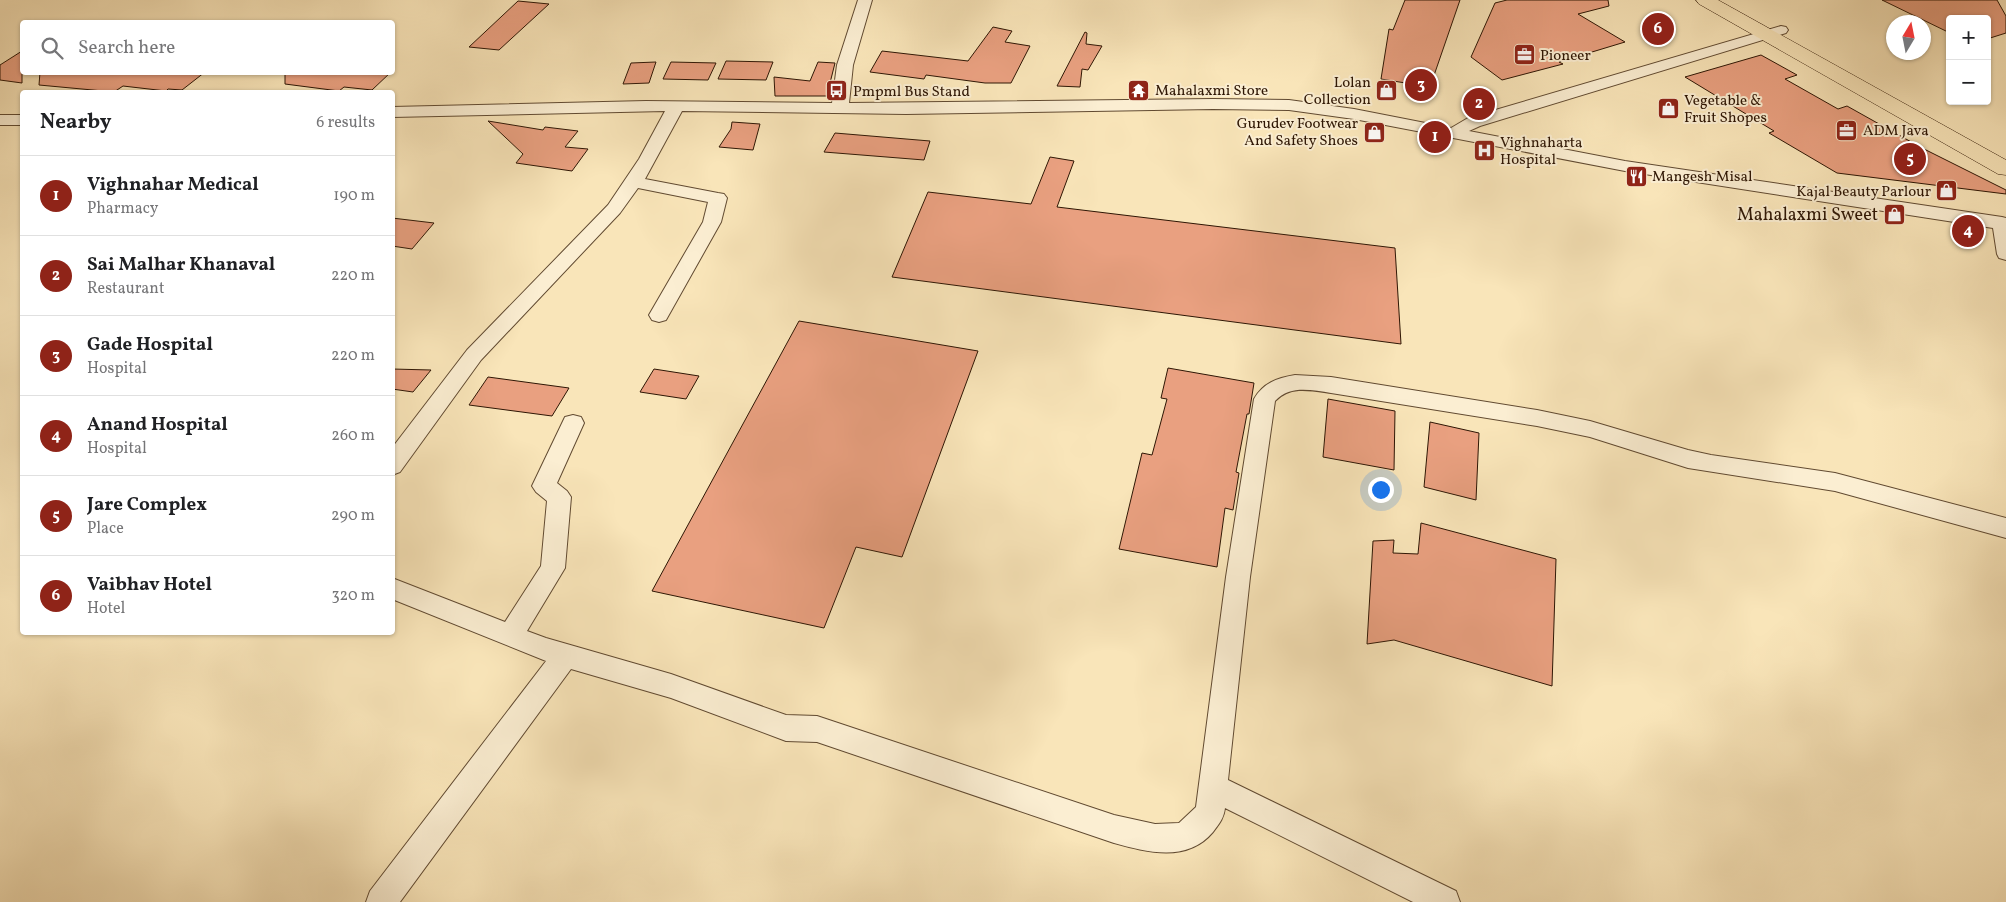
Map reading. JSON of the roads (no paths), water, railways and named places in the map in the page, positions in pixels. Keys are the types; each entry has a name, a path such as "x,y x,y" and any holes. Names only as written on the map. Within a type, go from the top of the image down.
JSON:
{"main road":[{"path":"1705,0 1774,32 2006,154"},
{"path":"1727,0 1774,32 2006,169"}],"street":[{"path":"840,108 844,65 865,0"},
{"path":"1453,133 1474,122 1774,32"},
{"path":"395,112 676,106 1035,108 1213,104 1289,105 1354,114 1635,167 2004,223 2006,254"},
{"path":"395,462 474,355 614,209 634,182 664,132 676,106"},
{"path":"0,120 20,120"},
{"path":"634,182 718,198 712,222 659,315"},
{"path":"395,589 565,656 671,686 786,728 817,729 1114,829 1148,837 1171,839 1190,834 1200,827 1210,812 1238,578 1265,399 1271,390 1280,385 1304,382 1331,385 1537,418 1590,429 1710,464 1835,482 2006,528"},
{"path":"510,636 553,568 559,497 544,486 573,423"},
{"path":"381,902 565,656"},
{"path":"1213,787 1445,902"}],"place":[{"name":"Vaibhav Hotel","path":"1658,29"},
{"name":"Pioneer","path":"1524,55"},
{"name":"Gade Hospital","path":"1421,85"},
{"name":"Mahalaxmi Store","path":"1139,90"},
{"name":"Pmpml Bus Stand","path":"837,91"},
{"name":"Lolan Collection","path":"1387,91"},
{"name":"Sai Malhar Khanaval","path":"1479,104"},
{"name":"Vegetable & Fruit Shopes","path":"1668,109"},
{"name":"ADM Java","path":"1847,130"},
{"name":"Gurudev Footwear And Safety Shoes","path":"1374,132"},
{"name":"Vighnahar Medical","path":"1435,137"},
{"name":"Vighnaharta Hospital","path":"1484,151"},
{"name":"Jare Complex","path":"1910,159"},
{"name":"Mangesh Misal","path":"1636,176"},
{"name":"Kajal Beauty Parlour","path":"1947,191"},
{"name":"Mahalaxmi Sweet","path":"1894,214"},
{"name":"Anand Hospital","path":"1968,231"}]}
